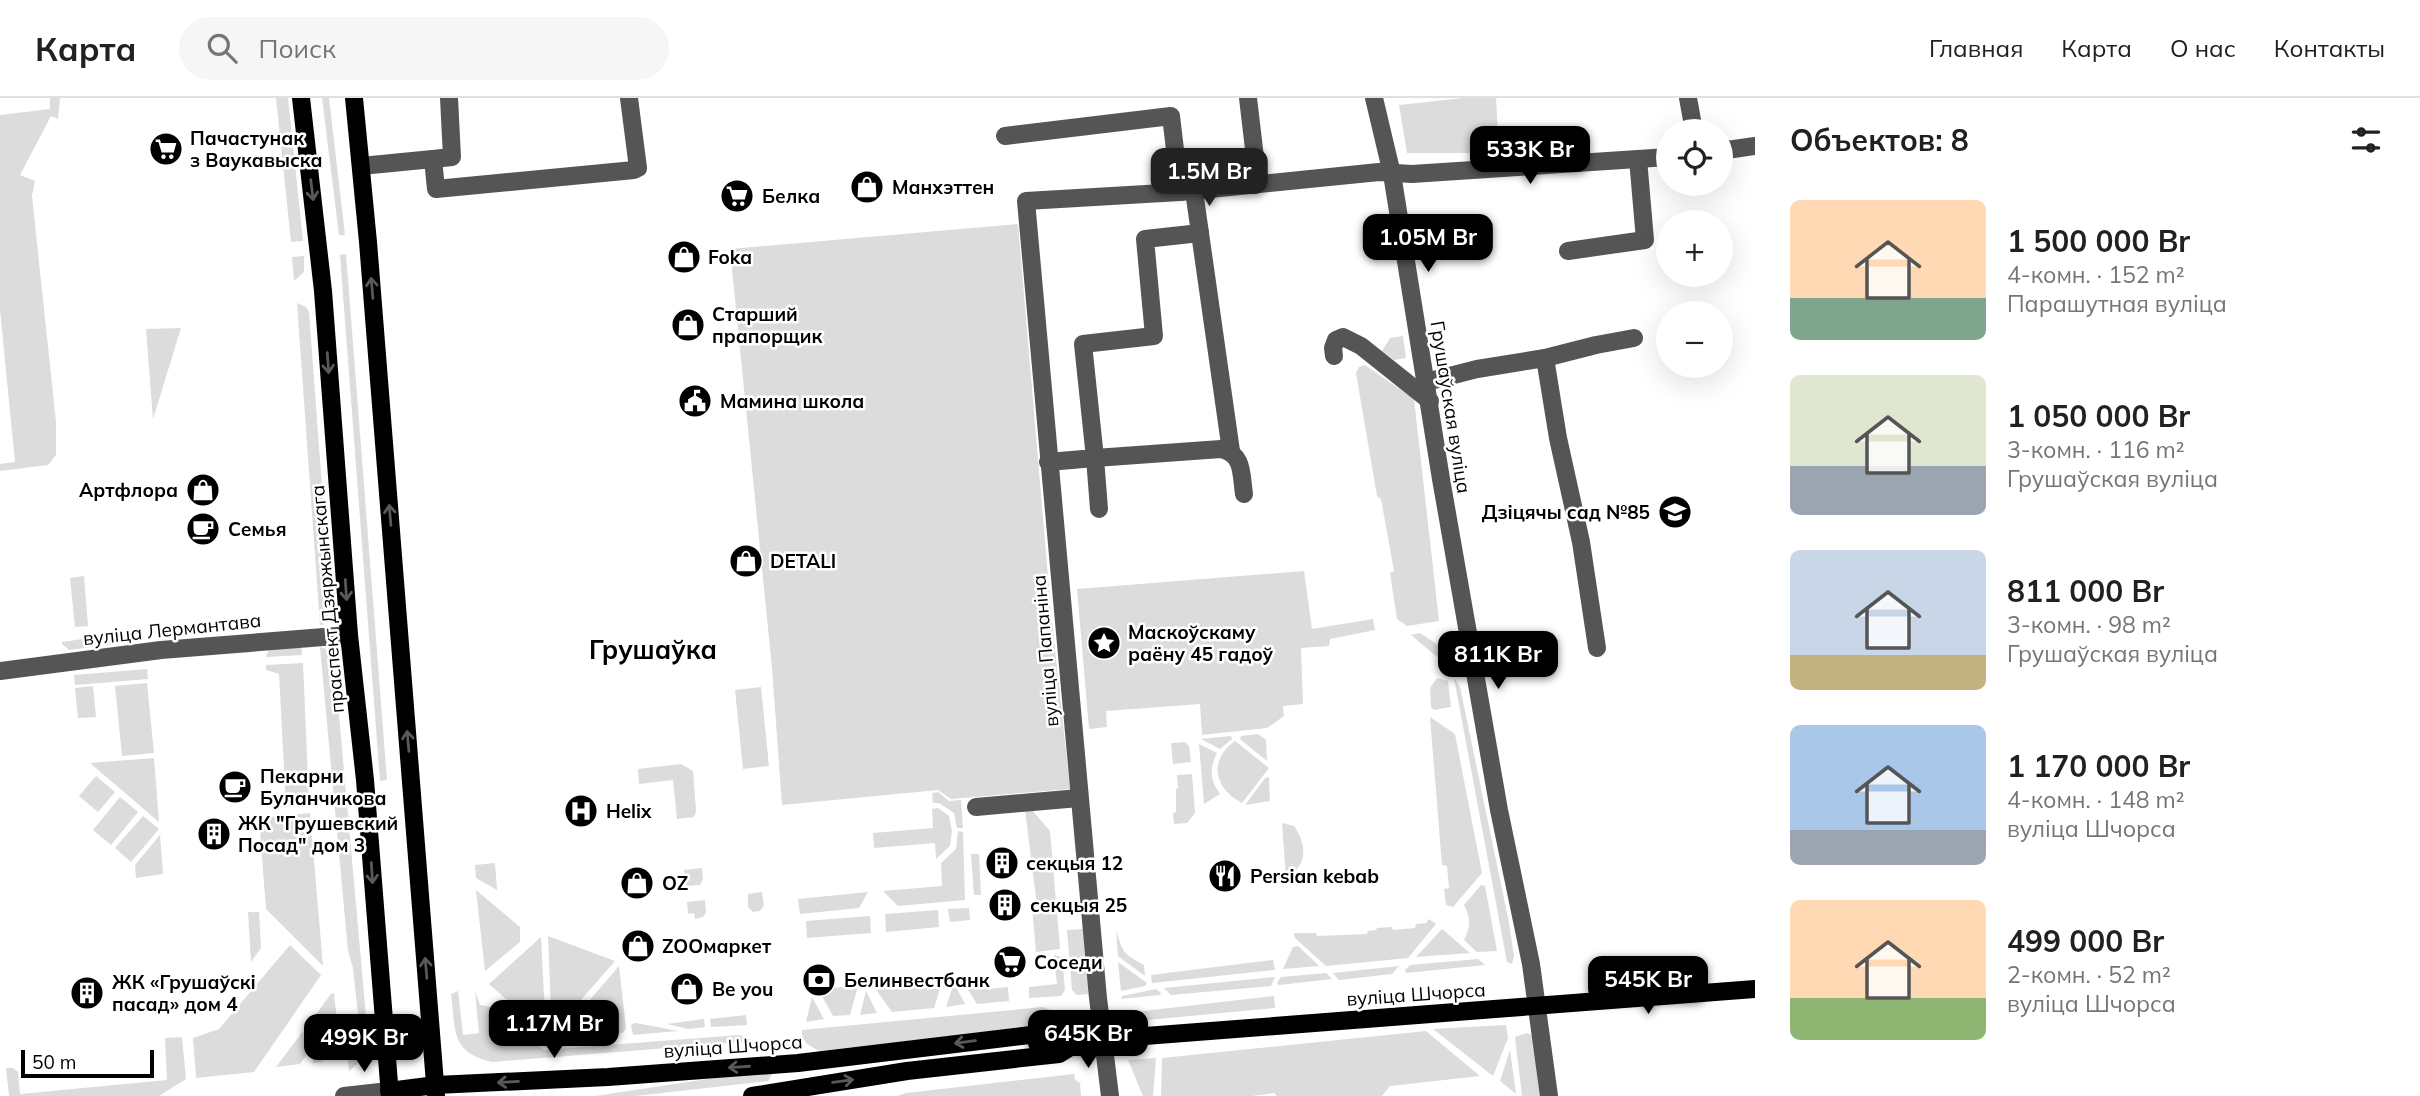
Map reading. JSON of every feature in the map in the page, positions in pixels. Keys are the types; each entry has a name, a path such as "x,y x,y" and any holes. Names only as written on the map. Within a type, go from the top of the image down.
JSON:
{"main road":[{"name":"праспект Дзяржынскага","path":"302,98 323,291 349,635 365,780 389,1093"},
{"path":"354,98 436,1091"},
{"name":"вуліца Шчорса","path":"389,1093 798,1063 1055,1032 1080,1041 1755,989"},
{"name":"вуліца Шчорса","path":"751,1096 907,1072 1059,1054 1080,1041"}],"street":[{"path":"361,166 452,157 449,98"},
{"path":"433,159 436,189 634,170 638,168 629,98"},
{"path":"1248,98 1258,183"},
{"name":"Грушаўская вуліца","path":"1374,98 1392,174 1496,796 1531,964 1549,1096"},
{"path":"1688,98 1692,119"},
{"path":"1005,136 1171,116 1187,191 1200,233 1231,451"},
{"path":"1733,149 1755,146"},
{"path":"1187,191 1380,172 1412,174 1656,158"},
{"path":"1568,251 1645,240 1639,159"},
{"name":"вуліца Папаніна","path":"1110,1096 1079,798 1026,201 1187,191"},
{"path":"1099,509 1083,344 1154,336 1145,239 1200,233"},
{"path":"1335,356 1333,348 1336,340 1343,337 1361,346 1430,401"},
{"path":"1426,383 1503,364 1545,358 1634,338"},
{"path":"1545,358 1558,438 1581,542 1597,648"},
{"path":"1389,368 1422,361"},
{"path":"1048,462 1221,449 1236,455 1244,495"},
{"name":"вуліца Лермантава","path":"0,671 161,650 349,635"},
{"path":"976,807 1079,798"},
{"name":"вуліца Шчорса","path":"344,1096 389,1093"}],"shaded area":[{"path":"50,98 60,98 58,119 51,116 20,175 35,181 32,196 56,422 56,455 48,465 0,471 0,464 15,462 0,310 0,115 50,109"},
{"path":"276,98 288,98 303,241 291,242"},
{"path":"322,98 329,98 345,235 339,235"},
{"path":"1463,98 1496,98 1499,153 1407,153 1399,105"},
{"path":"1018,224 1051,612 1070,789 951,799 938,790 782,805 772,668 730,249"},
{"path":"346,254 387,780 380,781 340,255"},
{"path":"304,256 304,272 294,281 292,257"},
{"path":"297,303 306,307 309,312 331,608 323,625 320,625"},
{"path":"181,328 153,419 146,329"},
{"path":"1403,336 1406,358 1394,360 1382,351 1390,338"},
{"path":"1365,365 1414,399 1439,621 1407,626 1397,619 1390,573 1394,571 1381,499 1377,496 1356,373 1359,367"},
{"path":"1304,571 1312,629 1373,619 1375,630 1330,639 1329,646 1301,648 1303,704 1283,706 1284,716 1267,728 1202,735 1200,704 1106,711 1107,727 1089,729 1077,589"},
{"path":"84,576 88,626 75,627 70,578"},
{"path":"124,633 122,643 69,650 62,644 62,642"},
{"path":"1420,633 1444,649 1444,655 1437,657 1411,635"},
{"path":"301,642 302,655 266,657 275,646"},
{"path":"320,647 326,649 334,659 368,1038 362,1057 349,1071 344,1025 359,1023 353,968 348,951"},
{"path":"303,663 309,804 286,807 279,674 266,670 266,665"},
{"path":"147,669 148,679 75,685 74,675"},
{"path":"1437,678 1448,681 1451,707 1434,710 1431,707 1430,688"},
{"path":"1454,678 1460,687 1509,923 1514,956 1512,964 1507,962"},
{"path":"147,683 154,753 122,756 115,686"},
{"path":"93,686 96,717 78,718 75,688"},
{"path":"761,687 769,766 743,769 735,690"},
{"path":"1430,717 1455,734 1482,873 1453,907 1446,905 1444,889 1449,888 1447,866 1442,865"},
{"path":"1258,734 1266,740 1267,761 1240,739 1241,736"},
{"path":"1231,736 1232,739 1220,749 1201,739"},
{"path":"1235,741 1269,768 1242,803 1225,790 1218,774 1221,757"},
{"path":"1185,742 1189,746 1191,762 1173,764 1171,743"},
{"path":"1199,744 1217,753 1212,774 1220,794 1204,804"},
{"path":"154,758 159,822 90,763"},
{"path":"681,764 693,771 696,811 694,817 677,819 673,780 639,784 638,769"},
{"path":"1192,774 1195,813 1187,823 1174,824 1177,775"},
{"path":"96,776 115,792 98,812 79,796"},
{"path":"1269,777 1270,801 1245,805 1265,778"},
{"path":"938,792 949,801 961,800 963,828 957,828 954,813 939,803 933,803 932,793"},
{"path":"120,797 138,812 111,845 93,830"},
{"path":"938,808 949,816 952,831 950,846 936,859 935,843 874,848 873,833 933,828 932,809"},
{"path":"1031,809 1050,831 1060,949 1036,952 1032,907 1037,906 1025,810"},
{"path":"310,813 323,966 266,909 259,818"},
{"path":"143,816 159,829 131,862 115,848"},
{"path":"1282,823 1294,826 1303,847 1302,861 1293,873 1286,877"},
{"path":"958,831 963,832 965,900 898,906 883,891 942,886 941,863 956,849"},
{"path":"160,835 163,874 136,878 135,865"},
{"path":"971,854 979,854 981,895 974,895"},
{"path":"495,863 497,890 476,878 475,865"},
{"path":"702,868 703,879 700,885 686,886 684,870"},
{"path":"1481,885 1485,886 1497,951 1477,952 1464,940 1469,922 1464,905"},
{"path":"476,890 520,927 520,942 485,971"},
{"path":"762,892 764,906 760,911 753,912 748,907 748,894"},
{"path":"868,892 859,908 800,914 798,899"},
{"path":"705,900 706,912 703,917 695,919 694,913 688,914 687,902"},
{"path":"969,908 970,920 950,922 948,909"},
{"path":"938,910 939,927 886,932 885,914"},
{"path":"248,912 259,912 261,948 251,962"},
{"path":"870,916 871,933 807,938 806,921"},
{"path":"1429,919 1436,924 1408,958 1326,966 1295,938 1294,933 1316,933 1317,936 1367,934 1377,928 1415,928 1416,924 1426,923"},
{"path":"1083,929 1089,994 1077,995 1072,990 1067,930"},
{"path":"1442,929 1470,953 1416,957"},
{"path":"1116,930 1125,952 1144,965 1145,976 1118,956"},
{"path":"548,936 615,961 552,1033"},
{"path":"541,937 546,1034 489,984"},
{"path":"290,945 321,975 254,1072 196,1078 193,1038 219,1029"},
{"path":"1298,946 1319,966 1283,969 1293,947"},
{"path":"1054,955 1062,957 1065,990 1061,996 1029,998 1029,987 1057,984"},
{"path":"1478,959 1485,965 1406,973 1405,970 1410,965"},
{"path":"1273,960 1275,970 1152,983 1151,975"},
{"path":"1118,962 1147,983 1145,986 1121,991"},
{"path":"619,966 626,1028 623,1033 558,1037"},
{"path":"1399,966 1392,974 1339,980 1333,973"},
{"path":"1326,973 1332,979 1279,985 1277,983 1281,977"},
{"path":"980,976 988,989 1008,987 1009,1001 977,1004 960,977"},
{"path":"1275,977 1271,986 1171,995 1164,988"},
{"path":"943,979 934,1008 892,1012 872,984"},
{"path":"954,983 965,1004 946,1007"},
{"path":"858,986 850,1015 833,1016 818,989"},
{"path":"1156,989 1160,995 1121,999 1122,996"},
{"path":"458,991 463,1035 479,1033 475,991 480,1005 498,1008 544,1050 739,1035 754,1041 492,1062 469,1052 458,1038 451,994"},
{"path":"866,991 877,1013 860,1015"},
{"path":"334,993 339,1039 322,1062 313,1063 308,1025"},
{"path":"1274,996 1275,1008 1127,1022 1108,1015"},
{"path":"812,997 824,1019 806,1022"},
{"path":"1043,1007 1053,1011 1054,1024 820,1051 807,1044 802,1034 802,1030"},
{"path":"746,1015 747,1025 711,1027 710,1019"},
{"path":"704,1019 705,1027 688,1029 667,1024"},
{"path":"635,1023 678,1031 633,1035 631,1025"},
{"path":"1506,1025 1508,1038 1493,1076 1433,1029"},
{"path":"303,1031 306,1056 300,1064 276,1067"},
{"path":"1426,1031 1480,1076 1390,1086 1382,1096 1277,1096 1274,1093 1252,1096 1161,1096 1162,1058"},
{"path":"1527,1033 1534,1036 1541,1096 1522,1096 1515,1037"},
{"path":"182,1037 186,1079 159,1096 9,1096 6,1068 13,1068 18,1072 20,1094 167,1080 165,1038"},
{"path":"1510,1050 1516,1094 1500,1081"},
{"path":"1156,1058 1153,1096 1143,1096 1128,1060"},
{"path":"767,1070 772,1075 768,1081 636,1096 595,1096"},
{"path":"1074,1074 1075,1080 1080,1083 1081,1096 897,1096 906,1093"}],"place":[{"name":"Пачастунак з Ваукавыска","path":"166,149"},
{"name":"Манхэттен","path":"867,187"},
{"name":"Белка","path":"737,196"},
{"name":"Foka","path":"684,257"},
{"name":"Старший прапорщик","path":"688,325"},
{"name":"Мамина школа","path":"695,401"},
{"name":"Артфлора","path":"203,490"},
{"name":"Дзіцячы сад №85","path":"1675,512"},
{"name":"Семья","path":"203,529"},
{"name":"DETALI","path":"746,561"},
{"name":"Маскоўскаму раёну 45 гадоў","path":"1104,643"},
{"name":"Пекарни Буланчикова","path":"235,787"},
{"name":"Helix","path":"581,811"},
{"name":"ЖК \"Грушевский Посад\" дом 3","path":"214,834"},
{"name":"секцыя 12","path":"1002,863"},
{"name":"Persian kebab","path":"1225,876"},
{"name":"OZ","path":"637,883"},
{"name":"секцыя 25","path":"1005,905"},
{"name":"ZOOмаркет","path":"638,946"},
{"name":"Соседи","path":"1010,962"},
{"name":"Белинвестбанк","path":"819,980"},
{"name":"Be you","path":"687,989"},
{"name":"ЖК «Грушаўскі пасад» дом 4","path":"87,993"}],"district":[{"name":"Грушаўка","path":"653,649"}]}
